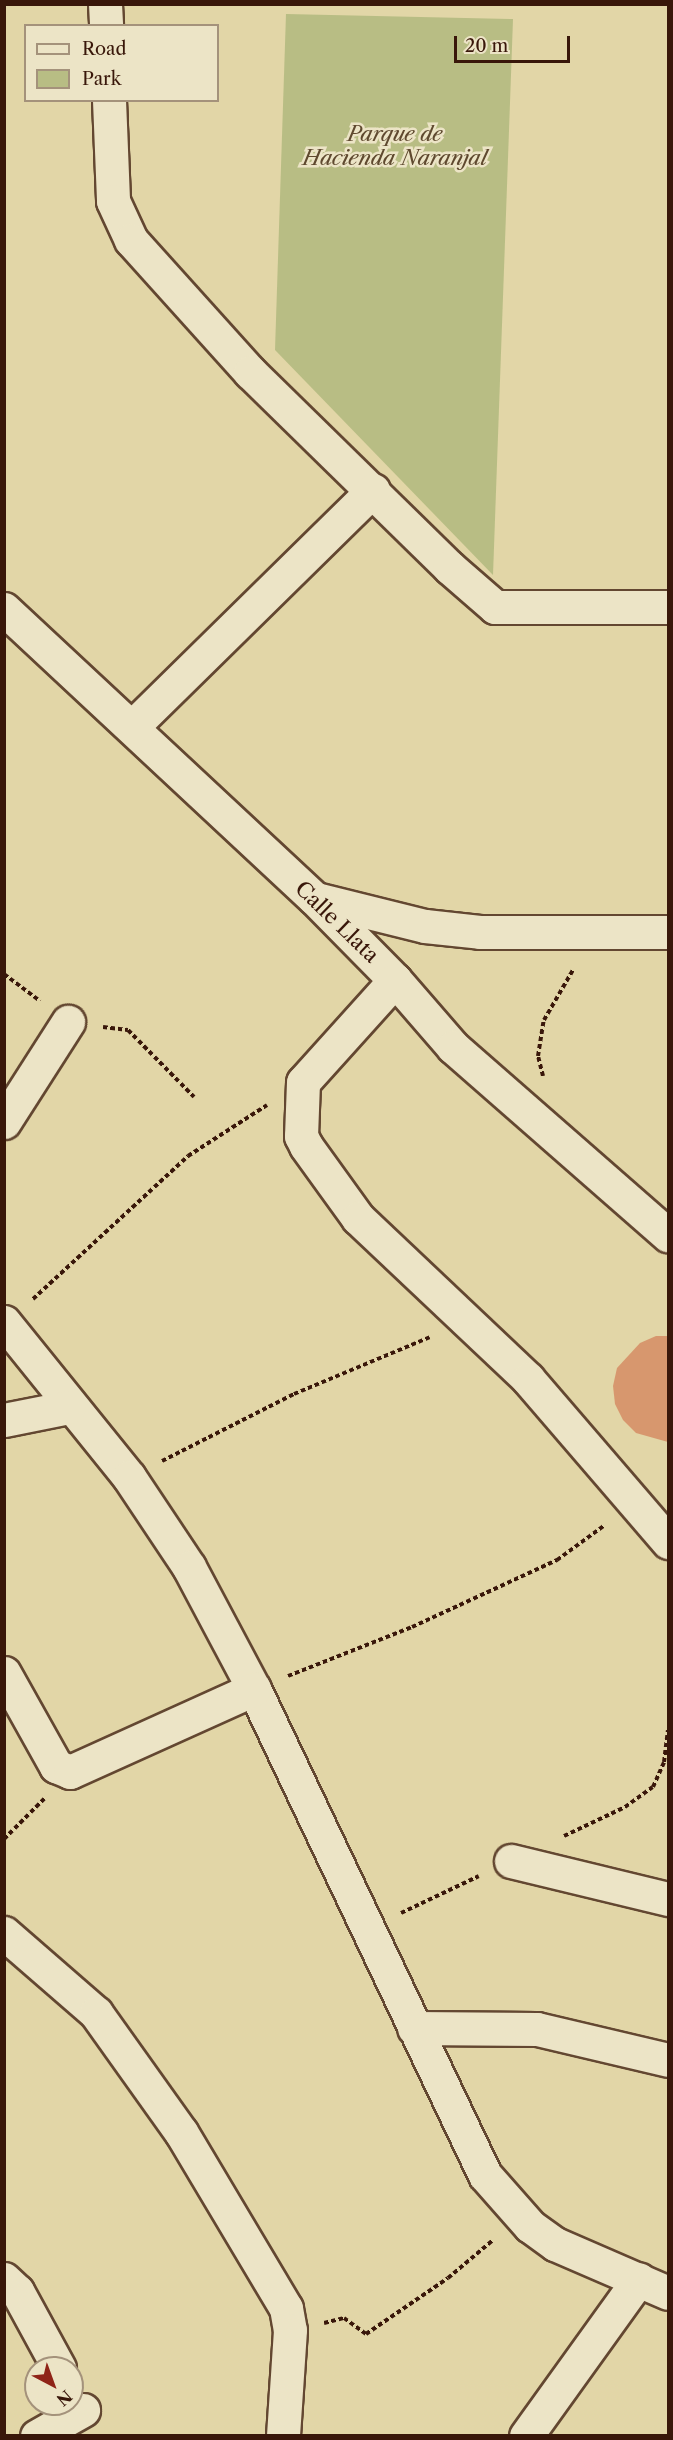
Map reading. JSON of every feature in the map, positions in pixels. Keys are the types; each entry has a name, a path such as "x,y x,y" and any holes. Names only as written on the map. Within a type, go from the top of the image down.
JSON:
{"street":[{"path":"105,4 106,24"},
{"path":"109,102 113,201 131,240 250,372 373,490 449,567 495,607 669,607"},
{"path":"132,727 373,490"},
{"name":"Calle Llata","path":"4,609 314,898 395,980 453,1047 669,1235"},
{"path":"314,898 425,926 480,932 611,930 669,932"},
{"path":"395,980 303,1082 301,1136 312,1156 358,1218 528,1379 633,1504 669,1542"},
{"path":"4,1122 68,1022"},
{"path":"5,1323 69,1407 129,1477 189,1567 254,1689 485,2175 521,2217 555,2244 669,2293"},
{"path":"4,1420 69,1407"},
{"path":"4,1672 56,1766 69,1772 254,1689"},
{"path":"510,1861 669,1899"},
{"path":"4,1933 103,2022 181,2132 286,2308 290,2330 283,2436"},
{"path":"414,2028 537,2029 669,2060"},
{"path":"4,2279 17,2291 53,2356"},
{"path":"526,2436 639,2279"},
{"path":"37,2436 74,2416"}],"path":[{"path":"544,1079 538,1056 544,1020 563,984 586,953 611,930"},
{"path":"5,1323 188,1156 303,1082"},
{"path":"129,1477 294,1394 468,1321"},
{"path":"254,1689 412,1627 557,1560 633,1504"},
{"path":"4,1839 69,1772"},
{"path":"290,2330 344,2318 366,2334 448,2278 521,2217"}],"green space":[{"name":"Parque de Hacienda Naranjal","path":"286,14 513,19 493,575 275,350"}],"building":[{"path":"656,1336 668,1336 668,1442 636,1433 623,1420 615,1404 613,1386 617,1368 640,1343"}]}
